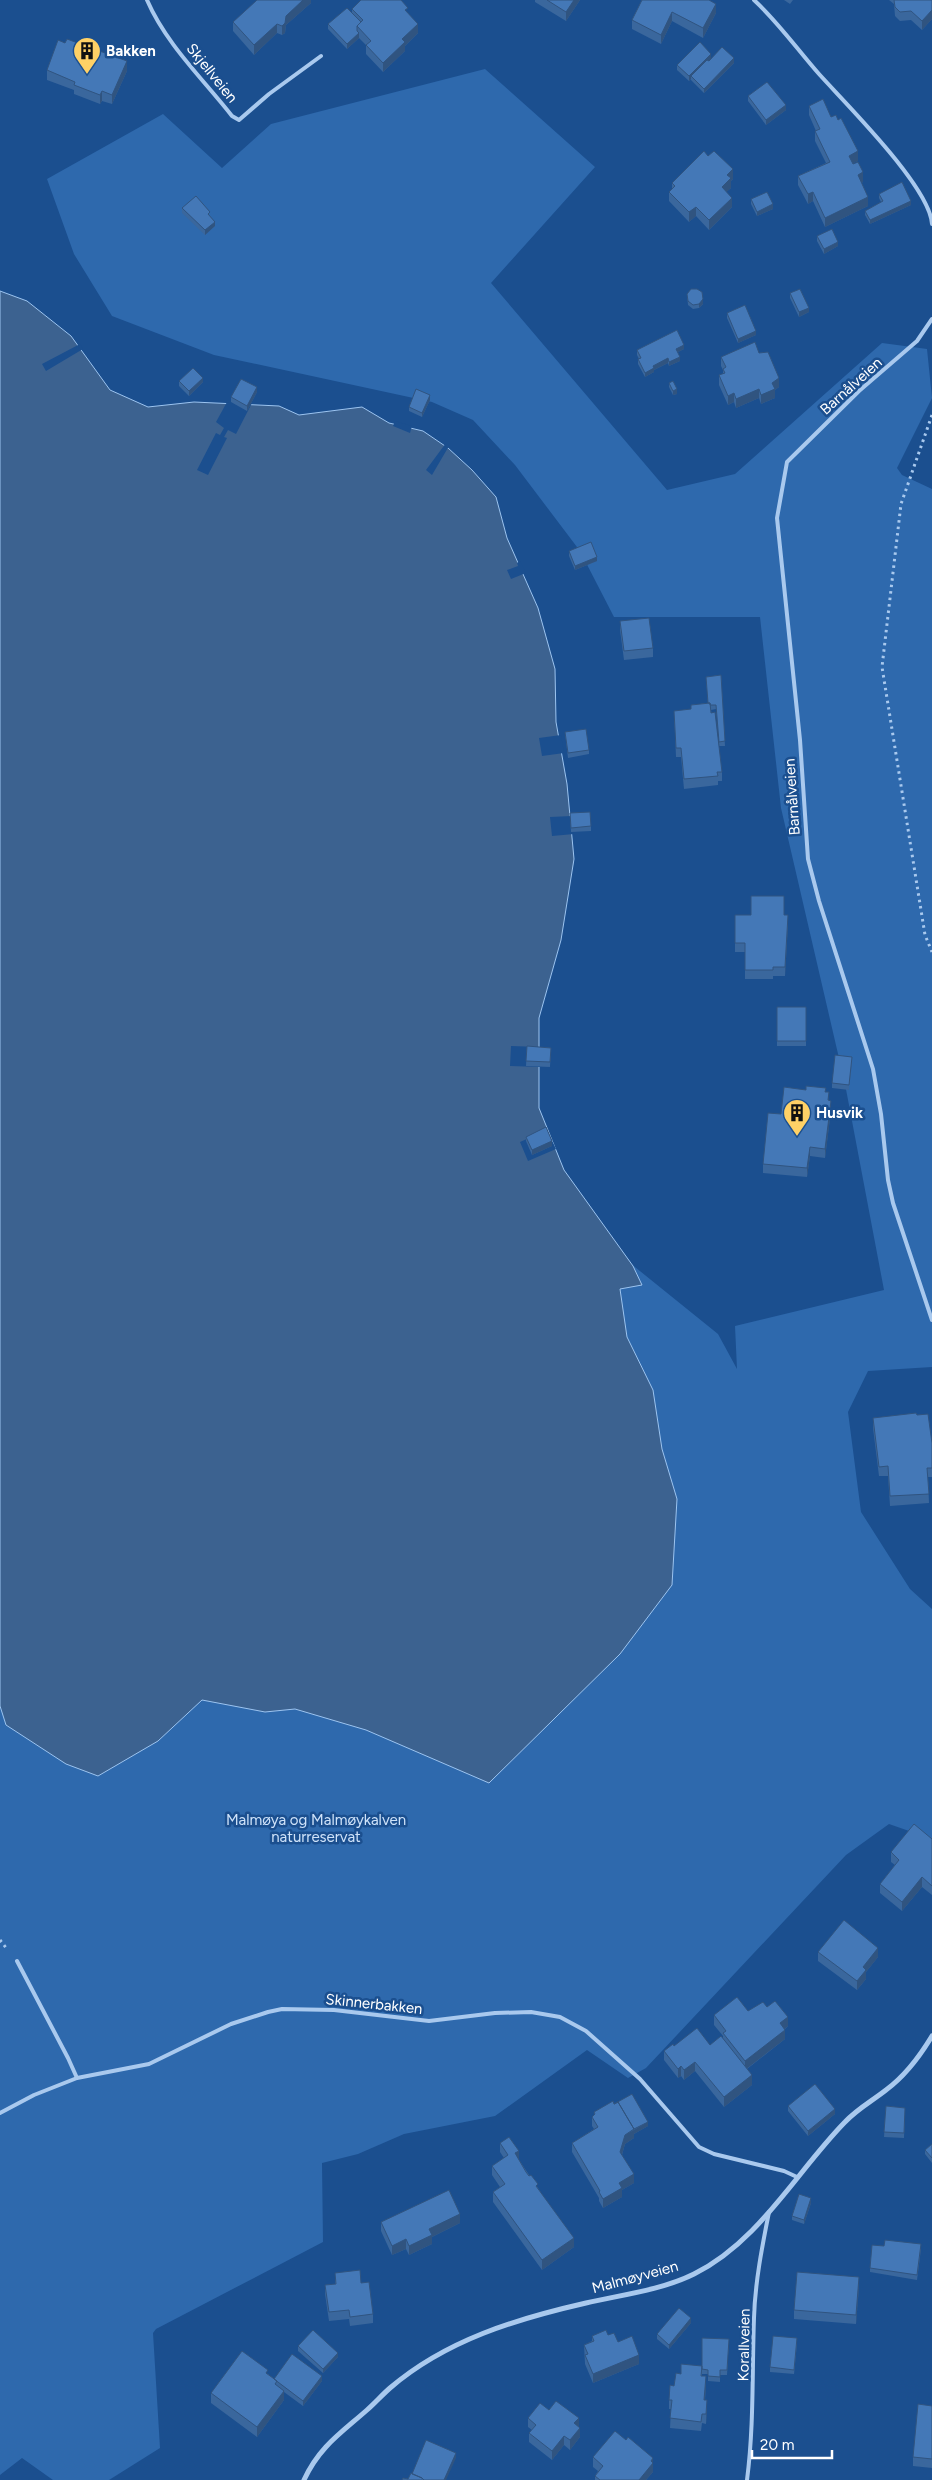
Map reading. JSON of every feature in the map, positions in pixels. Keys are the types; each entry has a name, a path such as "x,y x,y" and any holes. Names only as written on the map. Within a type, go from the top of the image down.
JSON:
{"street":[{"name":"Malmøyveien","path":"304,2480 310,2467 326,2444 390,2387 441,2353 462,2342 516,2320 664,2284 693,2274 738,2243 769,2212 846,2120 899,2080 932,2036"}],"lane":[{"name":"Skjellveien","path":"147,0 157,20 194,71 232,116 239,120 243,119 269,94 321,56"},
{"path":"754,0 773,18 819,74 867,125 919,191 932,218 932,224"},
{"name":"Barnålveien","path":"932,319 917,341 859,391 787,462 777,518 800,740 808,859 812,880 873,1069 882,1114 888,1180 893,1203 932,1320"},
{"path":"17,1961 77,2078"},
{"name":"Skinnerbakken","path":"0,2113 34,2095 77,2078 149,2064 231,2024 282,2009 341,2010 429,2022 496,2012 531,2012 560,2017 586,2031 640,2079 667,2107 691,2140 700,2147 714,2154 797,2177"},
{"name":"Korallveien","path":"747,2480 754,2394 754,2318 761,2254 769,2212"}],"path":[{"path":"932,415 901,504 882,667 925,934 932,952"}],"green space":[{"name":"Malmøya og Malmøykalven naturreservat","path":"485,69 595,167 491,283 667,490 735,474 882,343 927,349 932,398 897,468 902,475 932,489 932,1367 868,1371 848,1412 861,1512 910,1589 932,1609 932,1839 889,1824 846,1855 646,2068 628,2078 587,2050 495,2116 404,2134 358,2154 322,2163 323,2242 156,2329 153,2333 160,2448 109,2480 53,2480 22,2458 0,2475 0,1342 630,1263 718,1334 737,1369 735,1326 884,1290 845,1084 781,808 760,617 614,617 580,551 515,465 473,420 432,402 214,355 112,316 74,254 47,179 163,114 222,168 271,124"}],"shaded area":[{"path":"0,291 27,301 71,336 110,390 148,407 194,402 279,406 299,415 362,407 389,423 423,431 448,448 472,470 496,497 507,538 538,608 555,669 556,722 567,784 574,859 561,940 539,1018 539,1108 564,1170 633,1266 642,1285 620,1289 627,1337 653,1390 662,1449 677,1499 672,1585 620,1654 489,1783 366,1730 295,1709 265,1712 202,1700 158,1741 98,1776 66,1764 6,1725 0,1706"}],"pier":[{"path":"80,344 83,349 46,371 42,364"},
{"path":"227,402 252,403 236,434 228,430 224,437 227,438 208,475 197,470 216,433 220,435 224,428 216,422"},
{"path":"395,421 412,426 410,433 393,426"},
{"path":"446,443 449,446 432,475 426,470"},
{"path":"520,561 526,573 511,579 507,570 518,566 517,563"},
{"path":"561,735 564,753 542,756 539,738"},
{"path":"572,816 574,834 552,836 550,817"},
{"path":"511,1046 541,1047 541,1067 510,1066"},
{"path":"547,1130 556,1149 528,1161 520,1142"}],"building":[{"path":"257,0 303,0 286,16 285,23 282,26 277,24 254,45 233,22"},
{"path":"361,0 401,0 408,8 405,10 418,24 402,39 405,42 383,63 366,45 371,41 357,26 363,20 352,9"},
{"path":"547,0 574,0 566,12"},
{"path":"642,0 709,0 716,4 703,28 672,12 661,35 632,20"},
{"path":"894,0 932,0 932,10 922,21 911,11 900,12 895,7"},
{"path":"347,8 361,22 357,26 359,33 347,44 328,24"},
{"name":"Bakken","path":"67,39 127,61 112,95 102,91 100,95 74,85 75,82 47,70 58,40 65,43"},
{"path":"700,42 711,54 689,76 677,65"},
{"path":"722,47 734,58 704,89 691,76"},
{"path":"767,82 786,105 766,120 748,96"},
{"path":"823,99 831,117 836,115 838,120 841,118 858,151 849,156 853,164 858,162 863,172 858,175 868,197 825,218 813,192 808,194 798,176 830,162 815,131 820,129 809,106"},
{"path":"704,151 708,156 714,151 733,169 727,175 731,178 722,187 732,198 709,220 696,207 689,212 669,192 675,186 672,183"},
{"path":"902,182 911,201 870,220 865,211 883,201 879,194"},
{"path":"767,192 773,204 757,212 751,199"},
{"path":"196,196 210,212 208,214 215,222 205,230 182,208"},
{"path":"832,229 838,242 824,249 817,236"},
{"path":"691,289 697,289 702,292 703,299 699,304 693,305 688,301 687,294"},
{"path":"800,289 809,308 799,312 790,293"},
{"path":"745,305 756,331 738,339 727,313"},
{"path":"677,330 684,345 676,349 680,357 669,362 668,358 645,373 638,359 641,358 637,350"},
{"path":"755,342 759,353 768,352 779,378 772,383 775,389 761,395 759,389 736,399 734,393 728,396 719,375 725,373 723,369 726,367 721,357"},
{"path":"193,368 203,378 189,391 179,381"},
{"path":"241,379 257,387 247,406 231,397"},
{"path":"673,381 677,389 673,391 669,383"},
{"path":"416,389 430,395 422,413 409,407"},
{"path":"591,542 597,557 575,566 569,551"},
{"path":"649,618 653,648 624,651 620,621"},
{"path":"721,675 725,741 719,742 716,705 708,703 706,677"},
{"path":"710,703 711,713 715,712 722,772 717,772 718,776 684,779 681,748 676,748 674,711 691,709 691,705"},
{"path":"586,729 589,750 568,753 565,732"},
{"path":"590,812 591,826 571,828 570,813"},
{"path":"751,896 784,896 784,915 788,915 785,967 773,967 773,970 745,970 745,943 735,943 735,915 751,915"},
{"path":"777,1007 806,1007 806,1041 777,1041"},
{"path":"527,1046 551,1048 550,1062 526,1061"},
{"path":"835,1055 852,1057 849,1085 832,1083"},
{"name":"Husvik","path":"806,1086 826,1088 825,1092 829,1092 828,1100 831,1101 825,1149 810,1147 807,1168 763,1164 768,1113 781,1114 784,1087 806,1090"},
{"path":"546,1127 552,1141 532,1150 526,1137"},
{"path":"916,1413 917,1415 928,1414 932,1443 932,1468 927,1468 929,1494 890,1496 888,1466 879,1467 873,1418"},
{"path":"914,1824 932,1839 932,1886 922,1877 902,1902 880,1884 899,1860 891,1852"},
{"path":"844,1920 878,1948 863,1967 866,1970 857,1981 818,1952"},
{"path":"737,1997 748,2011 763,2002 767,2007 775,2001 788,2017 780,2023 785,2030 745,2061 723,2033 726,2031 714,2015"},
{"path":"697,2028 710,2045 721,2036 752,2075 724,2097 695,2062 684,2070 681,2066 678,2069 664,2051 673,2044 674,2046"},
{"path":"815,2084 835,2109 808,2131 788,2106"},
{"path":"632,2094 648,2122 634,2129 618,2102 614,2104"},
{"path":"613,2101 614,2104 618,2102 634,2129 625,2135 620,2152 634,2174 619,2183 622,2188 603,2199 572,2143 598,2127 592,2117 595,2114 594,2112"},
{"path":"886,2106 905,2108 904,2133 884,2132"},
{"path":"509,2137 519,2151 515,2153 526,2172 538,2184 536,2186 574,2238 542,2260 493,2192 505,2184 492,2166 508,2155 500,2143"},
{"path":"932,2144 932,2158 925,2150"},
{"path":"449,2190 460,2214 429,2229 432,2235 409,2246 406,2239 392,2246 381,2222"},
{"path":"799,2194 811,2198 804,2220 792,2216"},
{"path":"885,2240 921,2244 917,2275 870,2268 872,2245 884,2246"},
{"path":"360,2270 361,2283 369,2282 373,2314 350,2317 349,2310 329,2312 325,2285 336,2284 335,2273"},
{"path":"797,2272 859,2277 856,2315 794,2310"},
{"path":"679,2308 691,2318 669,2345 657,2334"},
{"path":"313,2330 338,2353 323,2369 298,2346"},
{"path":"606,2330 608,2335 614,2333 618,2342 632,2336 639,2355 593,2374 585,2355 588,2354 584,2345 594,2341 592,2336"},
{"path":"773,2336 797,2338 794,2370 770,2367"},
{"path":"702,2338 729,2339 727,2370 720,2370 720,2377 708,2376 708,2370 702,2369"},
{"path":"242,2351 268,2370 266,2373 277,2381 275,2384 284,2391 257,2427 211,2393"},
{"path":"292,2354 322,2376 303,2401 274,2379"},
{"path":"681,2364 702,2366 701,2376 706,2376 704,2400 707,2400 706,2414 702,2414 701,2422 670,2418 672,2400 669,2400 670,2385 674,2386 676,2373 681,2374"},
{"path":"556,2401 579,2418 574,2423 580,2428 570,2440 564,2436 552,2451 529,2433 536,2425 528,2418 540,2403 549,2410"},
{"path":"918,2404 932,2406 932,2459 913,2457"},
{"path":"615,2431 626,2440 628,2437 653,2458 651,2461 653,2463 639,2480 600,2480 595,2476 603,2466 593,2457"},
{"path":"426,2440 456,2453 444,2480 424,2480 412,2474"},
{"path":"411,2473 424,2480 402,2480 403,2478 408,2479"}],"place":[{"name":"Bakken","path":"87,75"},
{"name":"Husvik","path":"797,1137"}]}
